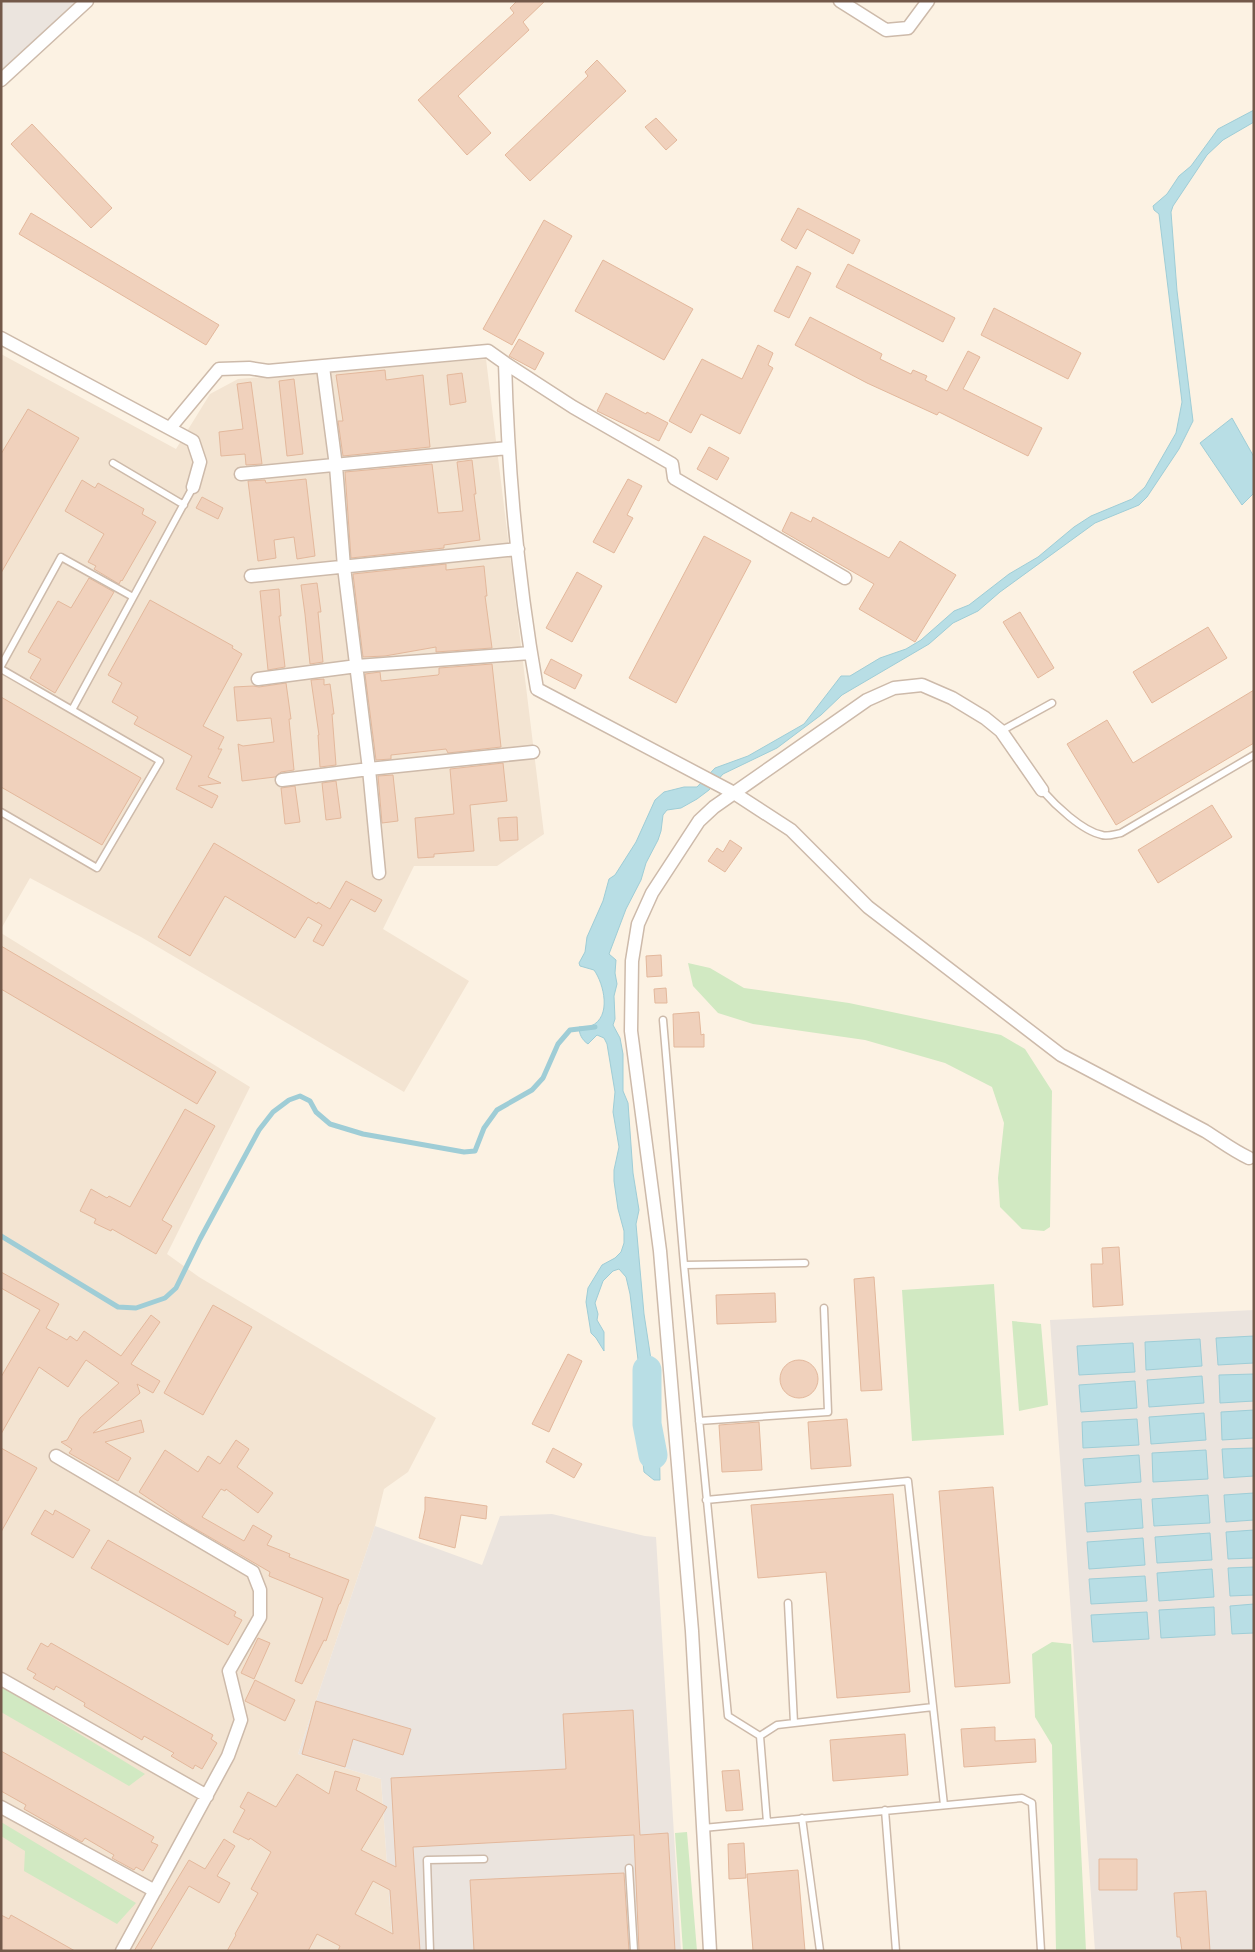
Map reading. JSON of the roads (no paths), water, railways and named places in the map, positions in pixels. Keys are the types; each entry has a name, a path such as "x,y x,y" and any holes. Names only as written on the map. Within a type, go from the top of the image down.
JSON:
{"street":[{"path":"1,80 87,1"},
{"path":"840,1 886,30 908,28 928,1"},
{"path":"1,338 193,441 200,462 192,487"},
{"path":"170,428 219,369 249,368 268,371 488,351 505,364 574,407 672,464 674,478 845,578"},
{"path":"505,364 508,448 530,653 537,689 734,793 791,830 868,907 1061,1055 1205,1131 1229,1148 1251,1159"},
{"path":"323,367 336,466 344,567 369,769 379,873"},
{"path":"241,474 508,448"},
{"path":"251,576 518,549"},
{"path":"258,679 357,666 530,653"},
{"path":"710,1951 692,1631 660,1261 631,1031 632,960 638,924 652,893 699,821 714,807 868,700 894,688 922,685 952,698 985,718 1001,731 1042,790"},
{"path":"282,780 533,752"},
{"path":"56,1456 253,1572 260,1590 260,1617 229,1671 241,1720 228,1756 208,1796 122,1951"},
{"path":"1,1679 208,1796"},
{"path":"1,1807 155,1891"}],"lane":[{"path":"113,463 184,505"},
{"path":"72,710 192,487"},
{"path":"1,812 97,868 160,761 1,668 61,558 133,598"},
{"path":"1001,731 1052,703"},
{"path":"1042,790 1051,801 1088,830 1103,836 1121,833 1254,755"},
{"path":"664,1020 684,1265 728,1716 760,1736"},
{"path":"684,1265 805,1263"},
{"path":"699,1422 828,1412 824,1308"},
{"path":"706,1500 908,1481 944,1805"},
{"path":"788,1603 794,1723"},
{"path":"760,1736 777,1724 933,1707"},
{"path":"760,1736 768,1822"},
{"path":"703,1828 1022,1798 1032,1803 1041,1951"},
{"path":"885,1810 896,1951"},
{"path":"802,1818 820,1951"},
{"path":"430,1951 427,1860 484,1859"},
{"path":"629,1868 634,1951"}],"water":[{"path":"1254,110 1254,122 1223,140 1207,155 1173,206 1171,212 1177,291 1193,421 1179,449 1147,497 1139,505 1095,523 1000,592 978,611 953,623 929,644 842,695 821,715 777,748 723,774 709,790 697,799 681,808 667,810 663,815 658,840 626,909 609,954 616,960 615,973 617,984 614,996 615,1019 613,1025 620,1038 623,1054 623,1091 628,1103 633,1173 639,1210 636,1224 644,1314 654,1379 656,1413 639,1404 640,1376 630,1294 626,1277 619,1269 613,1271 603,1281 595,1303 598,1314 597,1320 604,1332 604,1351 591,1333 586,1302 588,1288 602,1265 615,1258 621,1252 624,1243 624,1231 618,1209 614,1181 614,1170 619,1147 613,1112 615,1092 607,1044 604,1038 597,1035 588,1044 581,1037 579,1027 590,1027 598,1022 604,1008 603,991 598,976 594,970 580,966 579,963 585,952 587,937 603,901 609,879 615,875 636,842 655,800 664,792 684,787 697,787 715,768 748,756 804,724 841,676 850,676 880,658 906,649 921,640 954,611 969,605 1009,574 1038,557 1074,527 1091,516 1132,499 1145,487 1176,433 1182,402 1159,214 1154,210 1153,206 1167,194 1179,176 1191,166 1218,129"},
{"path":"1232,418 1254,457 1254,493 1242,505 1200,443"},
{"path":"1254,1336 1254,1363 1218,1365 1216,1338"},
{"path":"1200,1339 1202,1366 1146,1370 1145,1342"},
{"path":"1133,1343 1135,1372 1079,1375 1077,1346"},
{"path":"1254,1374 1254,1401 1220,1403 1219,1375"},
{"path":"1202,1376 1204,1403 1149,1407 1147,1380"},
{"path":"1135,1381 1137,1408 1081,1412 1079,1385"},
{"path":"1254,1410 1254,1438 1222,1440 1221,1412"},
{"path":"637,1412 659,1424 660,1480 654,1480 644,1472 642,1453 644,1431"},
{"path":"1204,1413 1206,1440 1151,1444 1149,1417"},
{"path":"1137,1419 1139,1445 1083,1448 1082,1422"},
{"path":"1254,1448 1254,1476 1224,1478 1222,1449"},
{"path":"1206,1450 1208,1479 1153,1482 1152,1453"},
{"path":"1139,1455 1141,1482 1085,1486 1083,1459"},
{"path":"1254,1493 1254,1520 1226,1522 1224,1495"},
{"path":"1208,1495 1210,1523 1154,1526 1152,1499"},
{"path":"1141,1499 1143,1528 1087,1532 1085,1503"},
{"path":"1254,1530 1254,1558 1228,1559 1226,1532"},
{"path":"1210,1533 1212,1560 1157,1563 1155,1537"},
{"path":"1143,1538 1145,1565 1089,1569 1087,1542"},
{"path":"1254,1567 1254,1595 1230,1596 1228,1568"},
{"path":"1212,1569 1214,1597 1159,1601 1157,1573"},
{"path":"1145,1576 1147,1601 1091,1604 1089,1579"},
{"path":"1254,1604 1254,1633 1232,1634 1230,1606"},
{"path":"1214,1607 1215,1635 1161,1638 1159,1610"},
{"path":"1147,1612 1149,1639 1093,1642 1091,1615"}],"waterway":[{"path":"1,1236 118,1307 136,1308 165,1298 176,1288 200,1239 259,1130 273,1112 289,1100 300,1096 310,1101 316,1112 330,1124 363,1134 464,1152 475,1151 484,1128 497,1110 532,1090 543,1078 558,1044 570,1030 595,1027"},
{"path":"647,1370 647,1424 653,1455"}]}
